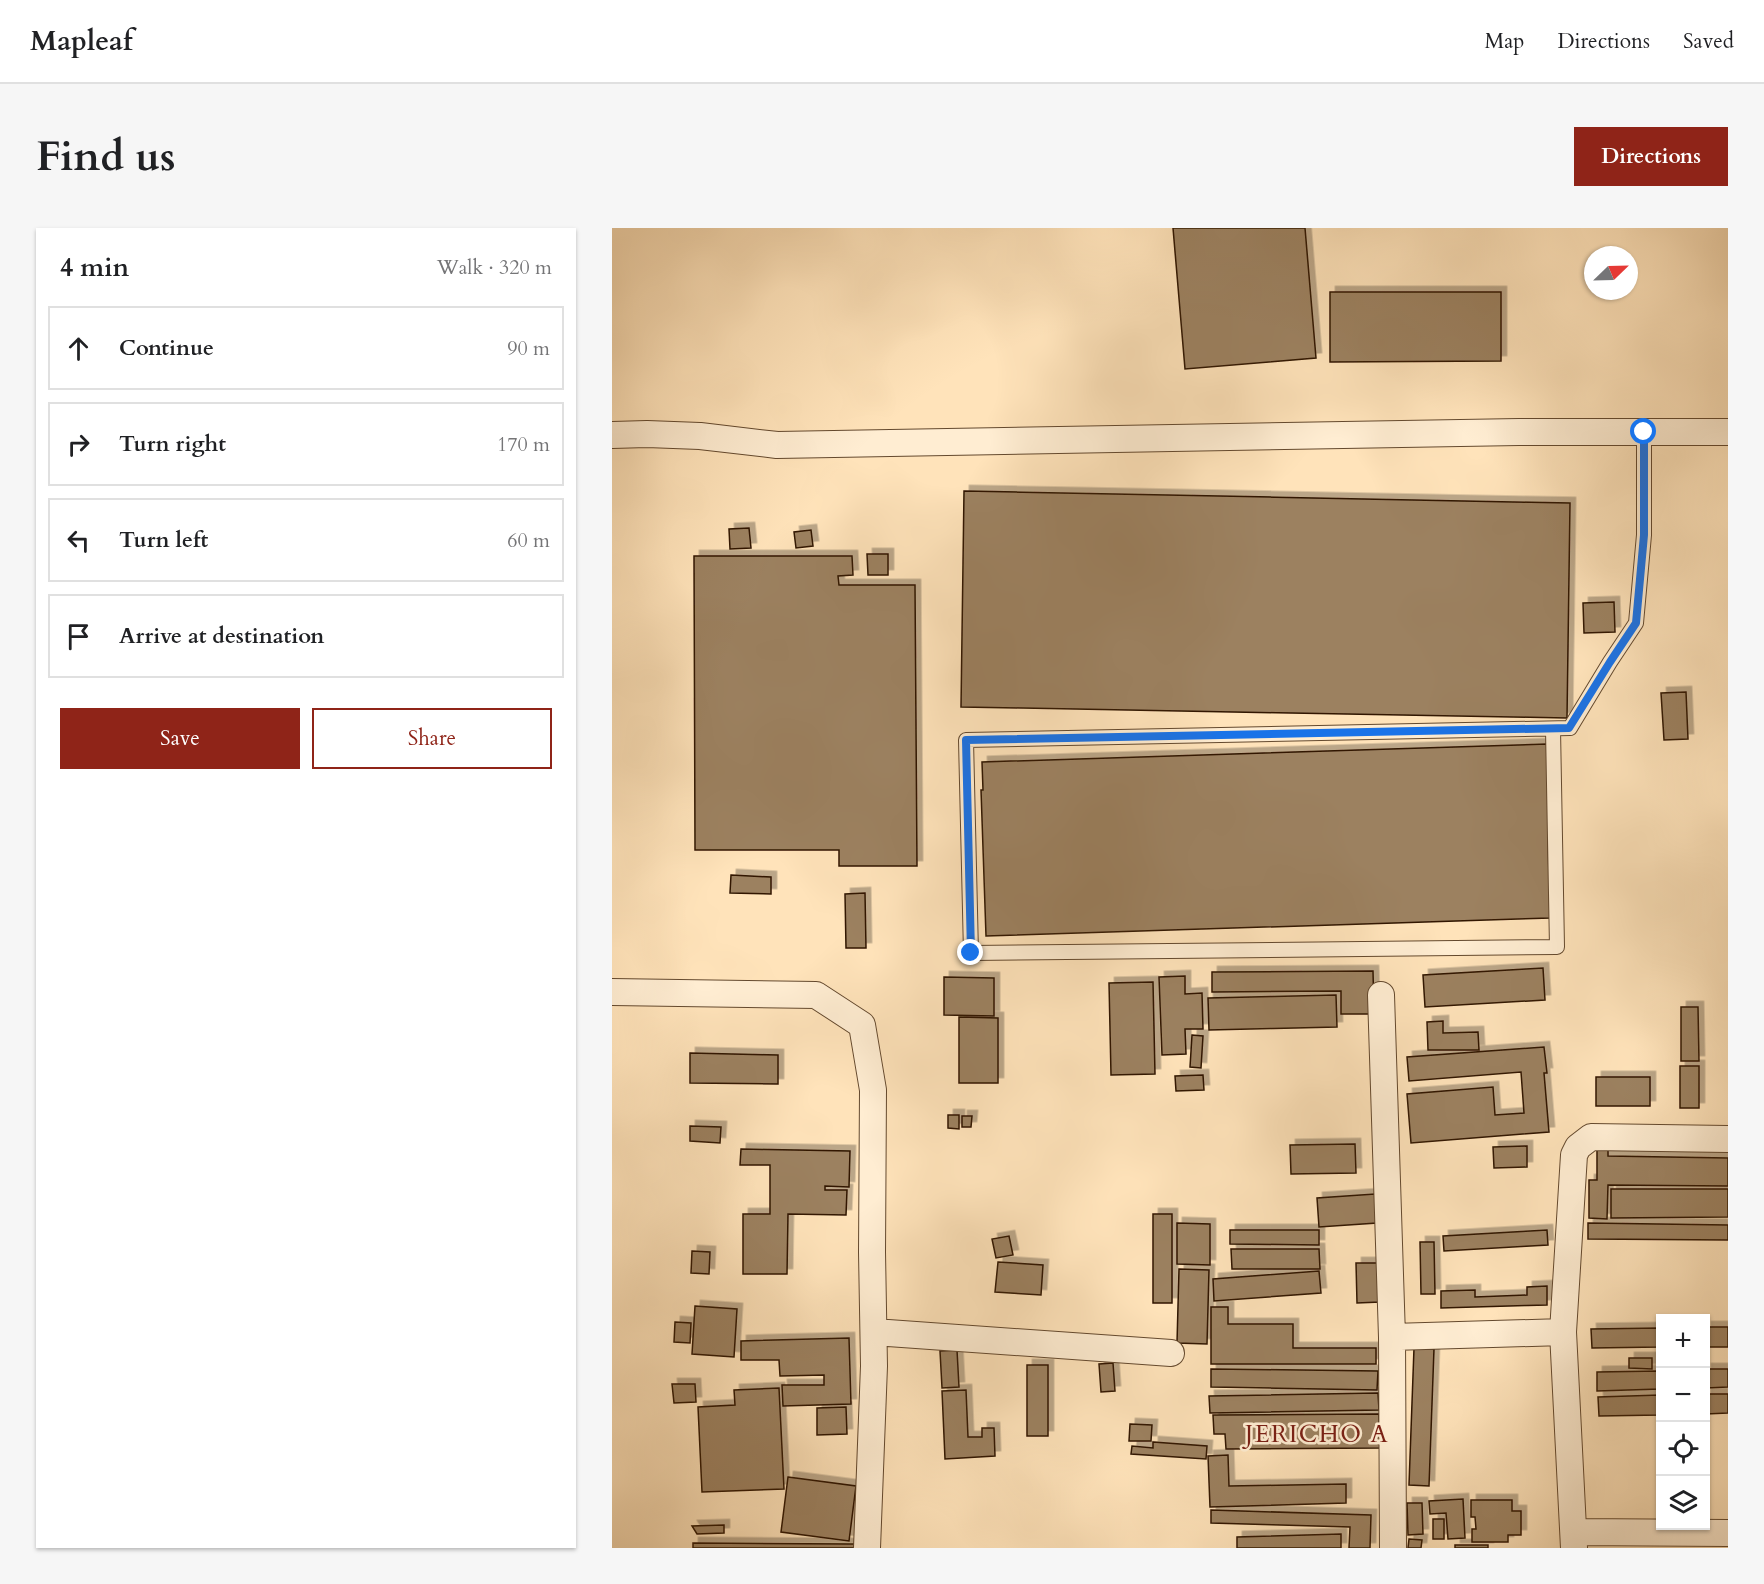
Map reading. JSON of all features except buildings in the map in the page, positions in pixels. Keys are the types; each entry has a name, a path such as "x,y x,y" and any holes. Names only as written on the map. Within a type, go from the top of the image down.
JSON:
{"street":[{"path":"612,435 700,436 777,445 1519,432 1728,432"},
{"path":"612,992 816,995 862,1025 873,1090 874,1366 867,1548"},
{"path":"1381,995 1392,1337 1393,1548"},
{"path":"1728,1139 1591,1137 1578,1147 1574,1155 1563,1332 1574,1540 1728,1533"},
{"path":"874,1332 1171,1353"},
{"path":"1392,1337 1563,1332"}],"lane":[{"path":"1553,729 1557,947 971,953 966,740 1569,728 1636,623 1644,535 1644,432"}],"district":[{"name":"JERICHO A","path":"1317,1434"}],"route":[{"path":"971,953 966,740 1569,728 1636,623 1644,535 1644,432"}]}
